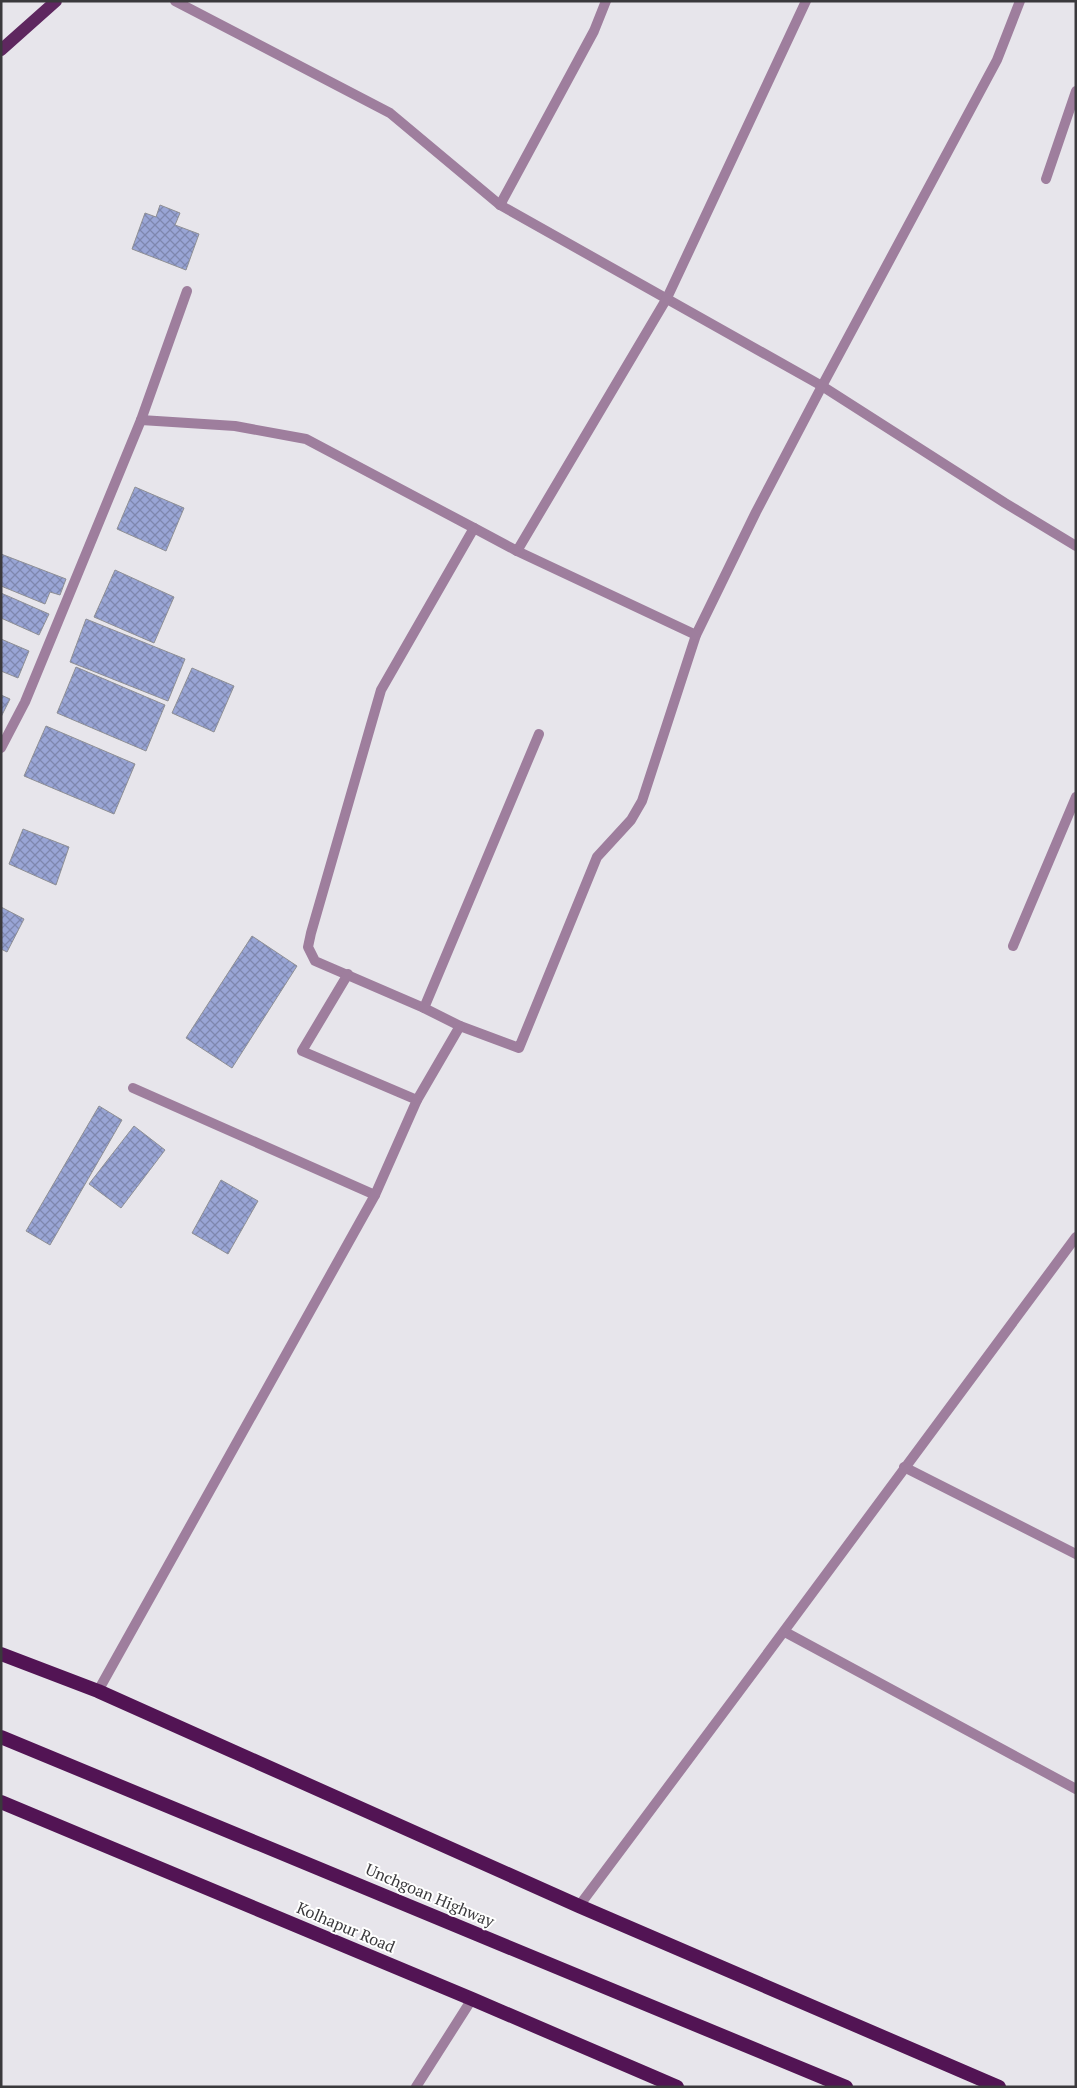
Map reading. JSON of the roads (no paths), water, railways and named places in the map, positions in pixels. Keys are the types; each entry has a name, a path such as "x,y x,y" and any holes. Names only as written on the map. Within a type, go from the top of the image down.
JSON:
{"highway":[{"path":"1,1654 98,1691 579,1906 999,2087"},
{"name":"Unchgoan Highway","path":"1,1736 846,2087"},
{"name":"Kolhapur Road","path":"1,1802 677,2087"}],"main road":[{"path":"1,50 56,1"}],"street":[{"path":"175,1 390,113 500,205 822,386 1076,546"},
{"path":"500,205 594,31 606,1"},
{"path":"517,551 667,298 806,1"},
{"path":"474,528 381,690 308,947 315,961 424,1008 460,1026 520,1048 597,857 631,820 642,801 696,635 756,512 822,386 998,60 1020,1"},
{"path":"1046,179 1076,92"},
{"path":"1,748 25,702 141,420 187,291"},
{"path":"141,420 235,426 306,439 517,551 696,635"},
{"path":"424,1008 539,734"},
{"path":"1013,946 1076,797"},
{"path":"348,974 302,1051 417,1100"},
{"path":"98,1691 375,1195 417,1100 460,1026"},
{"path":"132,1088 375,1195"},
{"path":"579,1906 785,1632 904,1467 1072,1250 1076,1237"},
{"path":"904,1467 1076,1554"},
{"path":"785,1632 1076,1789"},
{"path":"416,2087 472,1999"}]}
